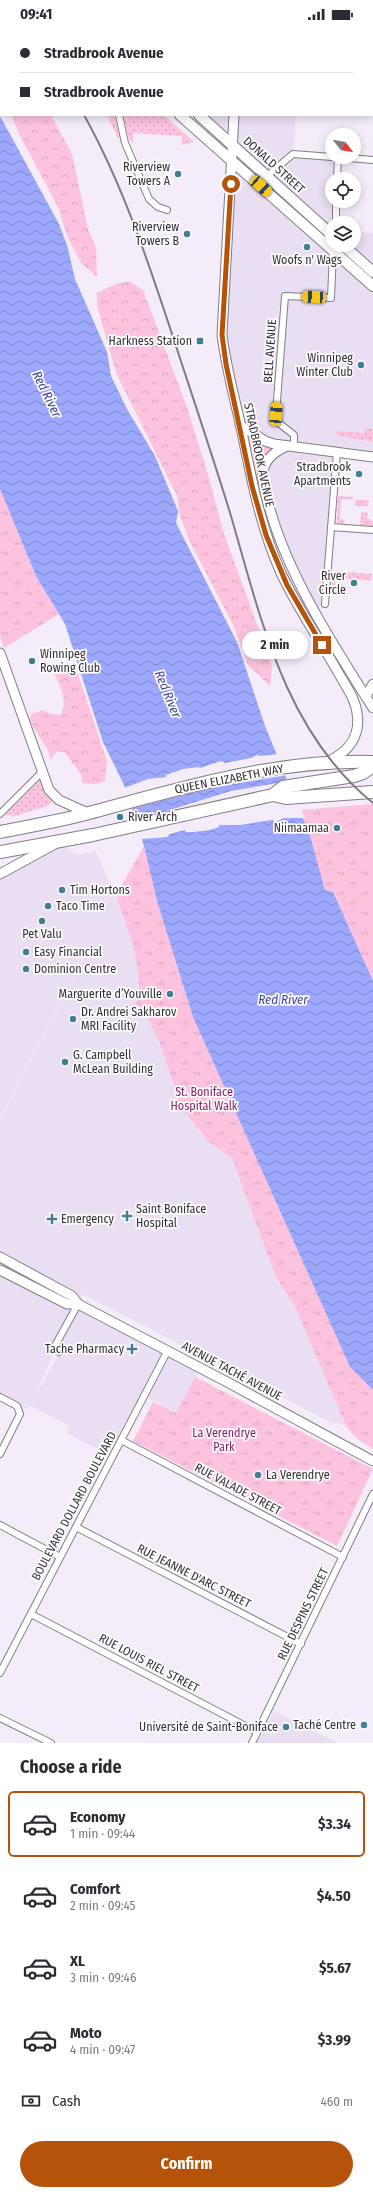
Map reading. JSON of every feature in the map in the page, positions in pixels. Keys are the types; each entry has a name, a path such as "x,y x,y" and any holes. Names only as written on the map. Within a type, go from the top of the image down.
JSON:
{"highway":[{"name":"QUEEN ELIZABETH WAY","path":"0,832 88,813 203,783 307,765 373,762"},
{"path":"273,794 284,787 363,774 373,766"},
{"name":"QUEEN ELIZABETH WAY","path":"0,852 93,835 273,794 286,798 373,792"}],"main road":[{"name":"DONALD STREET","path":"181,116 325,244"},
{"name":"DONALD STREET","path":"200,116 325,229"},
{"name":"STRADBROOK AVENUE","path":"234,116 234,146 222,335 226,364 259,512 272,552 287,585 347,689 357,710 357,730 350,745 341,755 326,763"},
{"name":"DONALD STREET","path":"334,252 373,286"},
{"path":"351,252 373,272"},
{"path":"240,425 265,441 290,447 372,456"},
{"name":"STRADBROOK AVENUE","path":"290,447 270,457 264,470 264,487 270,512 296,578 373,708"},
{"path":"0,654 41,773 50,792 56,798 88,813"},
{"path":"366,696 373,684"},
{"path":"0,874 60,842"},
{"name":"AVENUE TACHÉ AVENUE","path":"0,1258 72,1296 78,1304 168,1350 373,1461"},
{"name":"AVENUE TACHÉ AVENUE","path":"0,1270 67,1304 78,1304"}],"street":[{"path":"119,116 126,143 149,199 158,207 167,210"},
{"path":"267,176 293,154 325,156"},
{"path":"361,159 373,160"},
{"name":"BELL AVENUE","path":"290,447 294,435 280,424 276,414 285,296 331,298 333,252"},
{"path":"325,604 337,452"},
{"path":"331,527 373,530"},
{"path":"0,814 41,773"},
{"path":"59,1352 56,1349 56,1344 78,1304"},
{"name":"BOULEVARD DOLLARD BOULEVARD","path":"0,1673 168,1350"},
{"path":"0,1397 17,1406 20,1411 18,1420 0,1454"},
{"name":"RUE VALADE STREET","path":"121,1440 343,1557"},
{"name":"RUE DESPINS STREET","path":"252,1743 373,1494"},
{"path":"0,1525 60,1557"},
{"name":"RUE JEANNE D'ARC STREET","path":"76,1527 301,1644"},
{"name":"RUE LOUIS RIEL STREET","path":"31,1614 258,1732"},
{"path":"0,1718 51,1743"}],"shaded area":[{"path":"200,116 296,116 293,154 325,156 325,164 338,164 337,172 325,172 325,208 336,208 336,216 325,216 325,229"},
{"path":"232,160 325,243 325,252 335,252 373,286 373,455 337,452 325,604 315,609 296,578 240,425 222,335"},
{"path":"361,232 373,233 373,272 351,252 361,252"},
{"name":"Saint Boniface Hospital","path":"60,842 77,855 95,851 116,895 138,962 139,982 136,1005 144,1010 161,1043 182,1109 209,1142 232,1158 275,1275 295,1307 346,1426 330,1422 83,1294 78,1304 200,1367 176,1413 144,1396 113,1457 67,1433 70,1426 31,1406 20,1411 0,1397 0,1121 115,897 0,1119 0,874","holes":["55,1350 57,1356 34,1399"]},
{"name":"Université de Saint-Boniface","path":"274,1711 338,1743 257,1743"}],"green space":[{"path":"11,116 52,116 72,154 88,229 96,248 97,277 81,263 67,236 58,207 19,134"},
{"path":"107,116 114,116 120,137 118,138"},
{"path":"123,116 165,116 194,142 182,145 182,136 133,133 133,143 129,139"},
{"path":"129,281 143,290 188,410 209,478 223,531 272,665 270,686 248,665 234,627 190,542 180,516 177,496 116,373 97,305 97,293 116,284"},
{"path":"240,425 285,447 270,457 264,487 252,486"},
{"path":"365,429 373,429 373,442 335,435 336,431 364,433"},
{"path":"0,489 36,576 59,614 4,648 0,636"},
{"path":"338,496 353,497 353,499 341,499 340,519 345,520 343,524 337,523"},
{"path":"355,500 369,500 368,506 355,506"},
{"path":"361,512 368,513 367,518 373,521 373,526 360,525"},
{"path":"333,571 372,574 371,581 336,577 335,586 332,586"},
{"path":"69,669 78,674 107,761 105,781 95,784 82,783 81,774 64,752 57,752 50,760 48,750 29,720 31,714 43,710 51,714 60,715 63,710 64,699 54,673 57,670"},
{"path":"40,780 54,800 47,806 12,817 11,814 4,816"},
{"path":"373,804 373,981 333,892 325,890 300,810"},
{"name":"St. Boniface Hospital Walk","path":"144,846 157,901 193,1017 350,1367 373,1390 373,1449 355,1437 346,1426 295,1307 275,1275 232,1158 209,1142 182,1109 160,1043 144,1010 136,1005 139,977 137,963 130,936 116,895"},
{"name":"La Verendrye Park","path":"195,1377 373,1469 337,1546 133,1441 153,1402 176,1413"}],"water":[{"name":"Red River","path":"0,116 59,224 67,245 75,279 107,352 111,376 127,409 155,456 178,511 176,523 237,642 265,726 310,836 325,890 333,892 373,981 373,1390 350,1367 193,1017 157,901 144,846 124,785 103,742 65,624 36,576 0,489"}],"pier":[{"path":"278,752 288,775 214,787 130,809 122,786 124,788 148,779 166,777 166,775 183,769 200,768 221,761 225,763 251,758 257,755 278,754"},
{"path":"290,781 305,818 283,818 276,822 272,820 240,825 219,825 219,827 210,830 194,832 186,832 185,830 170,834 167,837 142,839 141,843 133,819 160,813 231,791"}],"railway":[{"path":"85,116 111,169 145,254 165,311 231,516 253,594 280,672 297,708 318,743 343,775 373,803"}],"place":[{"name":"Riverview Towers A","path":"178,174"},
{"name":"Riverview Towers B","path":"187,234"},
{"name":"Woofs n' Wags","path":"307,247"},
{"name":"Harkness Station","path":"200,341"},
{"name":"Winnipeg Winter Club","path":"361,365"},
{"name":"Stradbrook Apartments","path":"359,474"},
{"name":"River Circle","path":"354,583"},
{"name":"Winnipeg Rowing Club","path":"32,661"},
{"name":"River Arch","path":"120,817"},
{"name":"Niimaamaa","path":"337,828"},
{"name":"Tim Hortons","path":"62,890"},
{"name":"Taco Time","path":"48,906"},
{"name":"Pet Valu","path":"42,921"},
{"name":"Easy Financial","path":"26,952"},
{"name":"Dominion Centre","path":"26,969"},
{"name":"Marguerite d’Youville","path":"170,994"},
{"name":"Dr. Andrei Sakharov MRI Facility","path":"73,1019"},
{"name":"G. Campbell McLean Building","path":"65,1062"},
{"name":"Saint Boniface Hospital","path":"127,1216"},
{"name":"Emergency","path":"52,1219"},
{"name":"Tache Pharmacy","path":"132,1349"},
{"name":"La Verendrye","path":"258,1475"},
{"name":"Taché Centre","path":"364,1725"},
{"name":"Université de Saint-Boniface","path":"286,1727"}],"route":[{"path":"231,184 222,335 226,364 252,486 266,535 287,585 322,645"}]}
